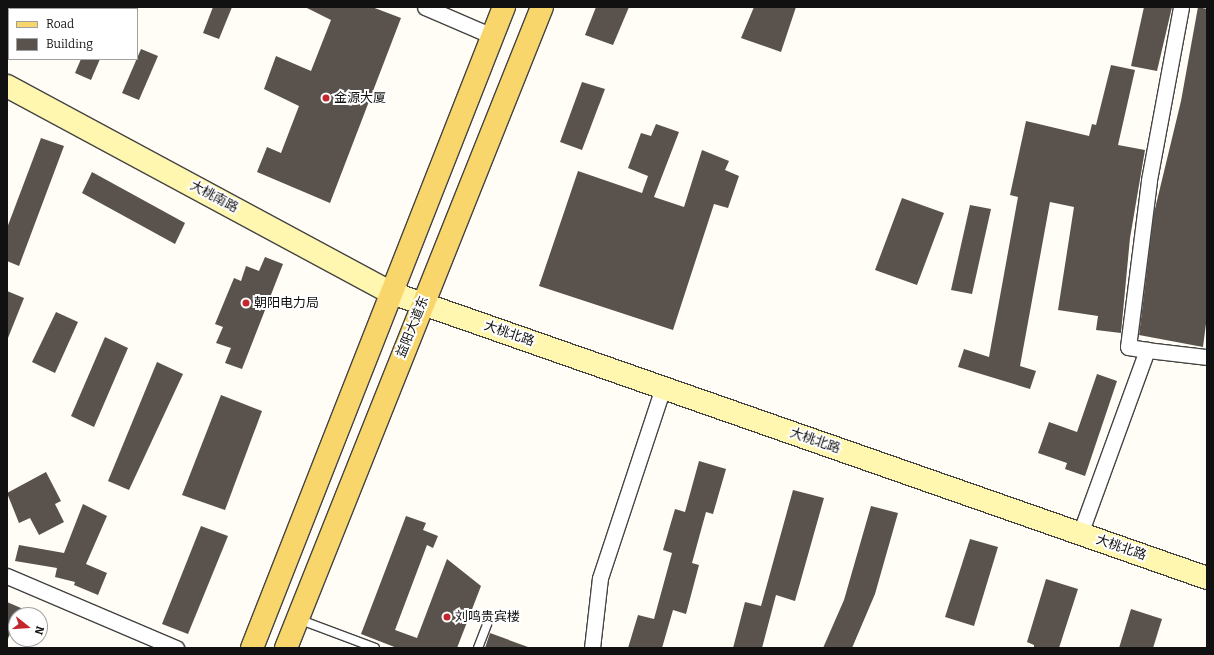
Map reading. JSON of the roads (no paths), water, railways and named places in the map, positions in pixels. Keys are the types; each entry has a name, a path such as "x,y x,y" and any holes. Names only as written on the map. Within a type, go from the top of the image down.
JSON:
{"main road":[{"path":"252,648 389,292 504,7"},
{"name":"益阳大道东","path":"286,648 422,304 542,7"}],"street":[{"path":"425,7 492,36"},
{"path":"1182,7 1149,180 1128,347 1207,357"},
{"name":"大桃南路","path":"7,86 389,292 422,304"},
{"name":"大桃北路","path":"422,304 1207,578"},
{"path":"1080,534 1147,350"},
{"path":"592,648 600,578 663,388"},
{"path":"7,576 176,648"}],"lane":[{"path":"297,619 374,648"},
{"path":"478,648 488,622"}],"place":[{"name":"金源大厦","path":"326,98"},
{"name":"朝阳电力局","path":"246,303"},
{"name":"刘鸣贵宾楼","path":"447,617"}]}
